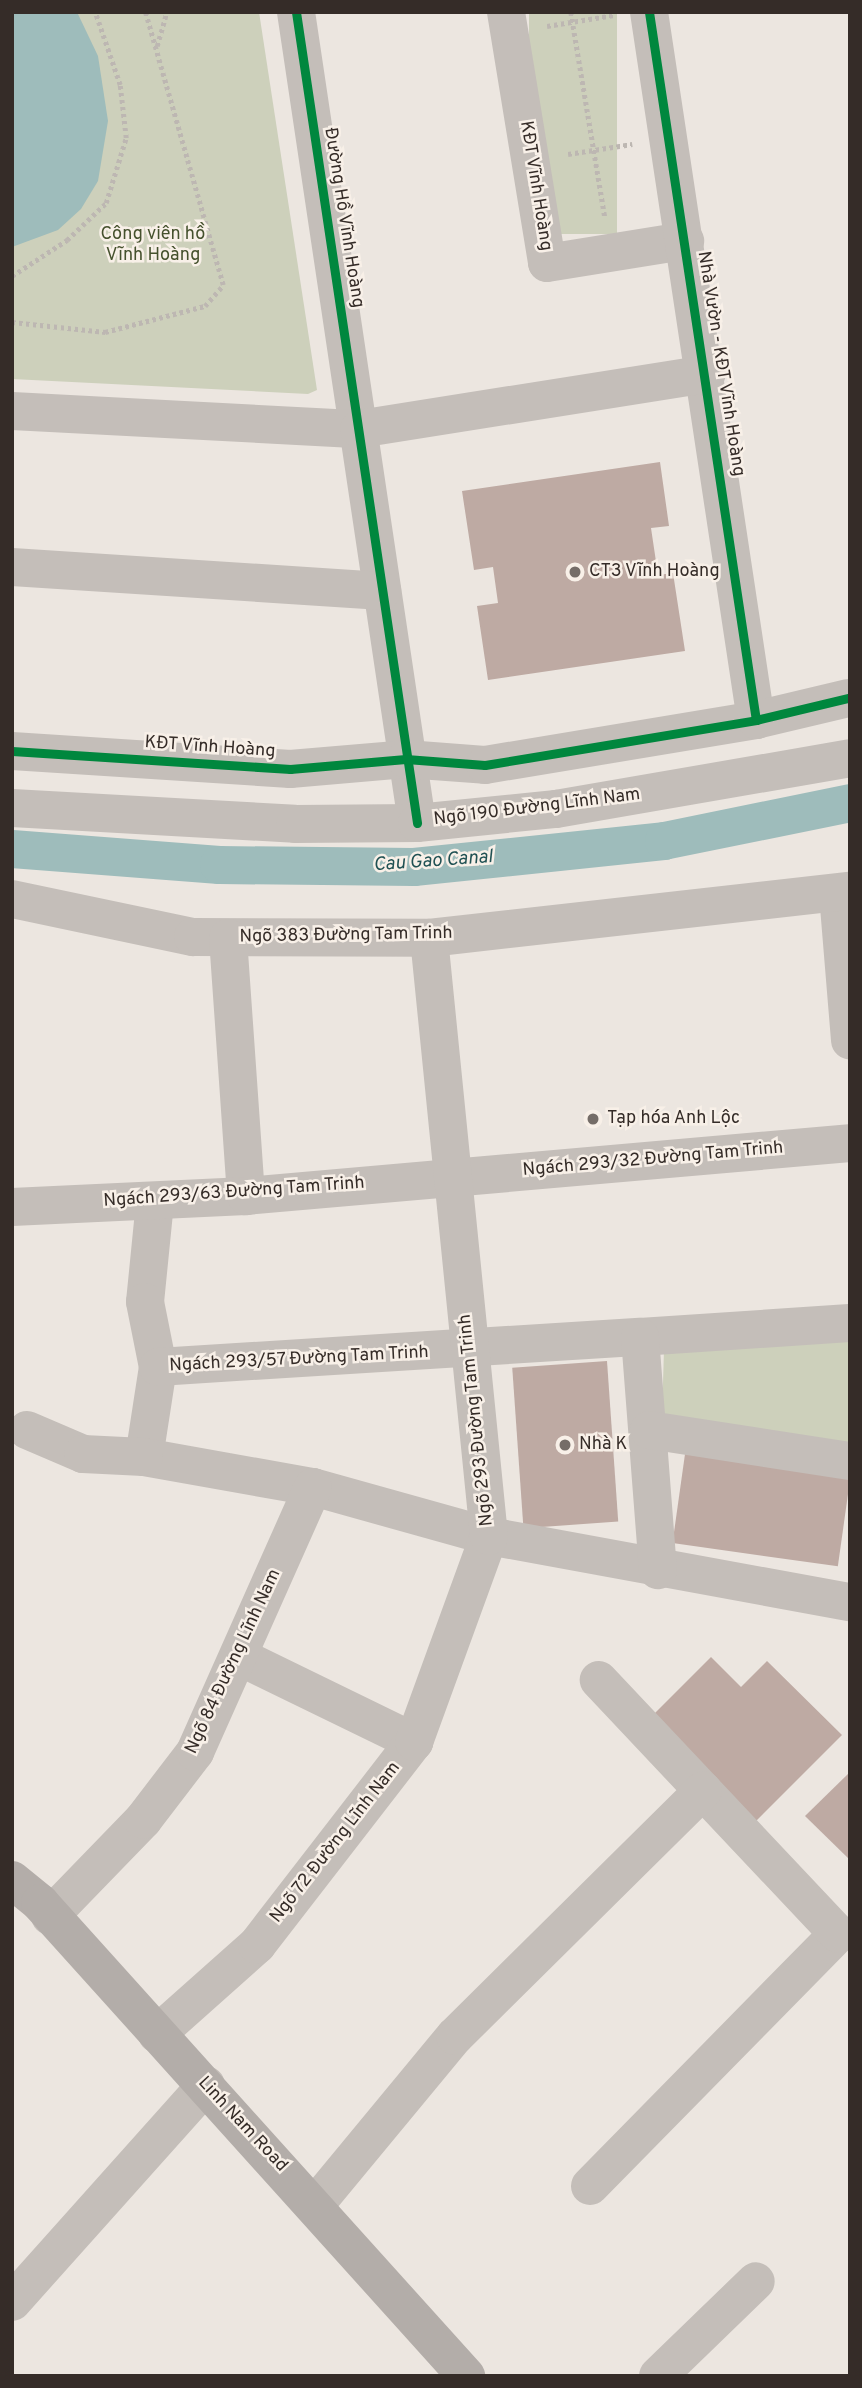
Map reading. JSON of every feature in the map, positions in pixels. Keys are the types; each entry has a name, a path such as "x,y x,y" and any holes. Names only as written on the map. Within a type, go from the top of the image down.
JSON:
{"main road":[{"name":"Linh Nam Road","path":"12,1880 50,1916 206,2085 466,2376"}],"street":[{"name":"Đường Hồ Vĩnh Hoàng","path":"296,12 359,429"},
{"name":"Nhà Vườn - KĐT Vĩnh Hoàng","path":"637,13 685,241 707,374 756,720"},
{"name":"KĐT Vĩnh Hoàng","path":"522,20 547,263 685,241"},
{"path":"12,411 359,429 707,374"},
{"path":"359,429 417,823"},
{"path":"12,567 383,590"},
{"name":"KĐT Vĩnh Hoàng","path":"12,751 290,769 406,759 485,765 756,720 848,698"},
{"name":"Ngõ 190 Đường Lĩnh Nam","path":"12,808 295,824 417,823 556,809 850,758"},
{"path":"844,892 850,1041"},
{"name":"Ngõ 383 Đường Tam Trinh","path":"12,899 193,937 429,938 844,892"},
{"path":"228,938 246,1196"},
{"name":"Ngõ 293 Đường Tam Trinh","path":"429,938 455,1176 469,1350 489,1536 658,1570 850,1602"},
{"name":"Ngách 293/32 Đường Tam Trinh","path":"455,1176 850,1143"},
{"name":"Ngách 293/63 Đường Tam Trinh","path":"12,1207 246,1196 455,1176"},
{"path":"144,1457 158,1367 145,1302 155,1202"},
{"name":"Ngách 293/57 Đường Tam Trinh","path":"158,1367 469,1350 850,1323"},
{"path":"640,1337 658,1570"},
{"path":"27,1430 83,1454 144,1457 313,1488 489,1536"},
{"path":"649,1430 850,1461"},
{"name":"Ngõ 84 Đường Lĩnh Nam","path":"50,1916 144,1820 195,1752 240,1657 313,1488"},
{"name":"Ngõ 72 Đường Lĩnh Nam","path":"157,2034 257,1945 414,1742 489,1536"},
{"path":"240,1657 414,1742"},
{"path":"590,2186 838,1934 599,1680"},
{"path":"315,2205 455,2036 703,1791"},
{"path":"12,2302 206,2085"},
{"path":"658,2376 757,2281"}],"path":[{"path":"13,275 106,203 126,138 120,85 95,12"},
{"path":"12,321 105,332 205,306 223,285 157,46 145,12"},
{"path":"157,46 167,12"},
{"path":"571,12 607,232"},
{"path":"522,20 573,21 637,13"},
{"path":"558,156 645,142"}],"green space":[{"name":"Công viên hồ Vĩnh Hoàng","path":"12,12 259,12 317,390 308,394 12,379"},
{"path":"529,12 617,12 617,234 529,234"},
{"path":"850,1334 850,1445 662,1417 664,1349"}],"water":[{"path":"12,12 77,12 98,56 108,121 98,181 81,209 58,230 12,247"}],"building":[{"name":"CT3 Vĩnh Hoàng","path":"660,462 669,526 651,528 658,575 673,573 685,651 488,680 477,606 498,603 493,567 474,570 462,491"},
{"name":"Nhà K","path":"607,1361 618,1522 523,1528 512,1368"},
{"path":"685,1454 850,1477 838,1566 672,1543"},
{"path":"711,1657 741,1687 767,1661 842,1735 753,1824 647,1721"},
{"path":"850,1772 850,1860 805,1816"}],"waterway":[{"name":"Cau Gao Canal","path":"12,849 219,865 414,867 664,841 850,803"}],"cycle path":[{"path":"296,12 417,823"},
{"path":"649,12 756,720"},
{"path":"12,751 290,769 406,759 485,765 756,720 848,698"}],"place":[{"name":"CT3 Vĩnh Hoàng","path":"575,572"},
{"name":"Tạp hóa Anh Lộc","path":"593,1119"},
{"name":"Nhà K","path":"565,1445"}]}
